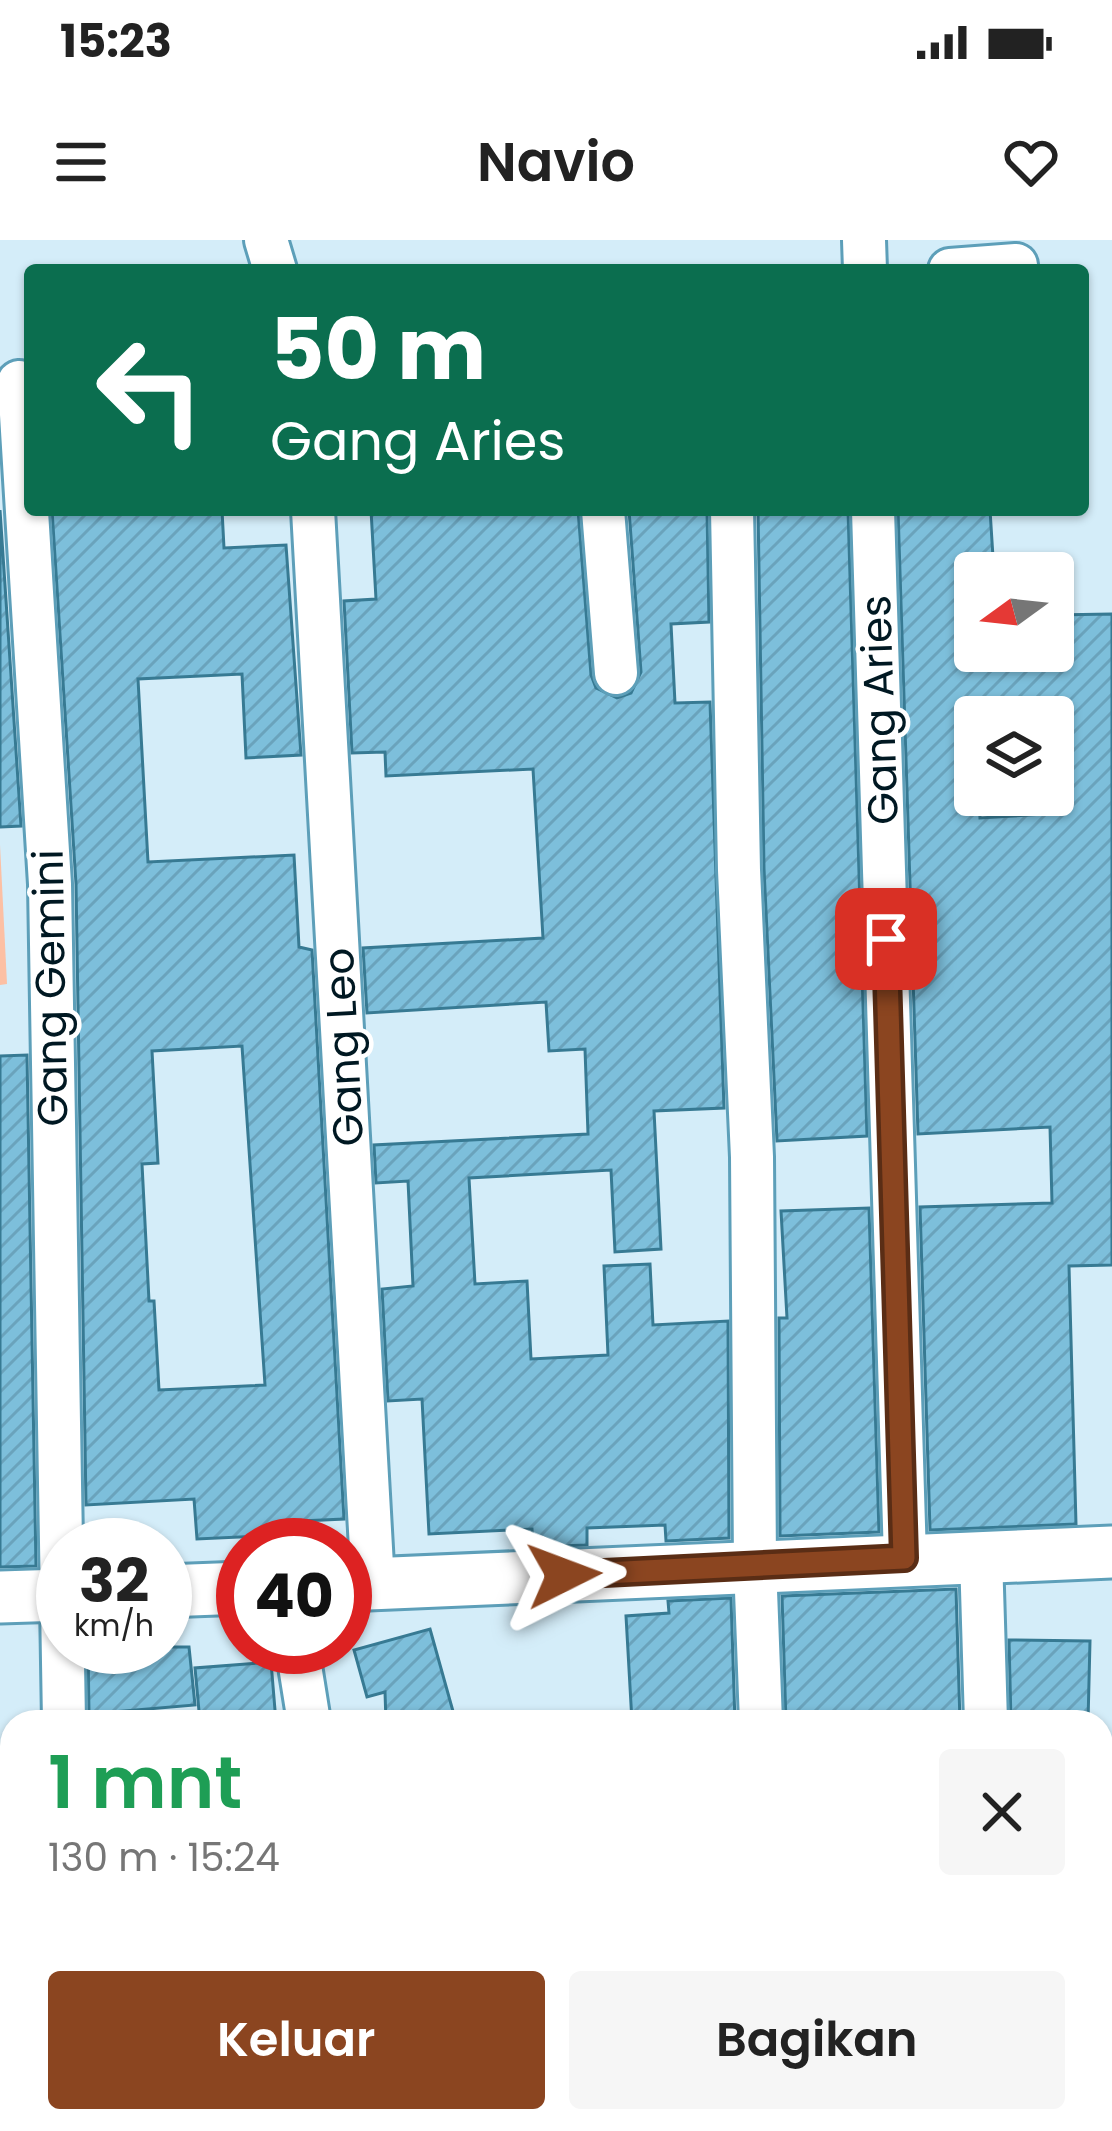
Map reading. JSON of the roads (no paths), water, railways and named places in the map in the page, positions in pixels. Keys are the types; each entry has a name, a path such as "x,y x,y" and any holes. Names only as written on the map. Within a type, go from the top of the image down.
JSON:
{"street":[{"name":"Gang Gemini","path":"16,382 24,500"},
{"name":"Gang Gemini","path":"25,516 50,884 61,1518"},
{"name":"Gang Leo","path":"313,516 356,1518"},
{"path":"603,516 616,673"},
{"path":"732,516 739,870 752,1157 761,1710"},
{"name":"Gang Aries","path":"873,516 904,1558"},
{"path":"372,1583 1112,1552"},
{"path":"981,1556 986,1710"},
{"path":"0,1598 36,1596"},
{"name":"Gang Gemini","path":"63,1674 64,1710"},
{"path":"301,1674 307,1710"}]}
